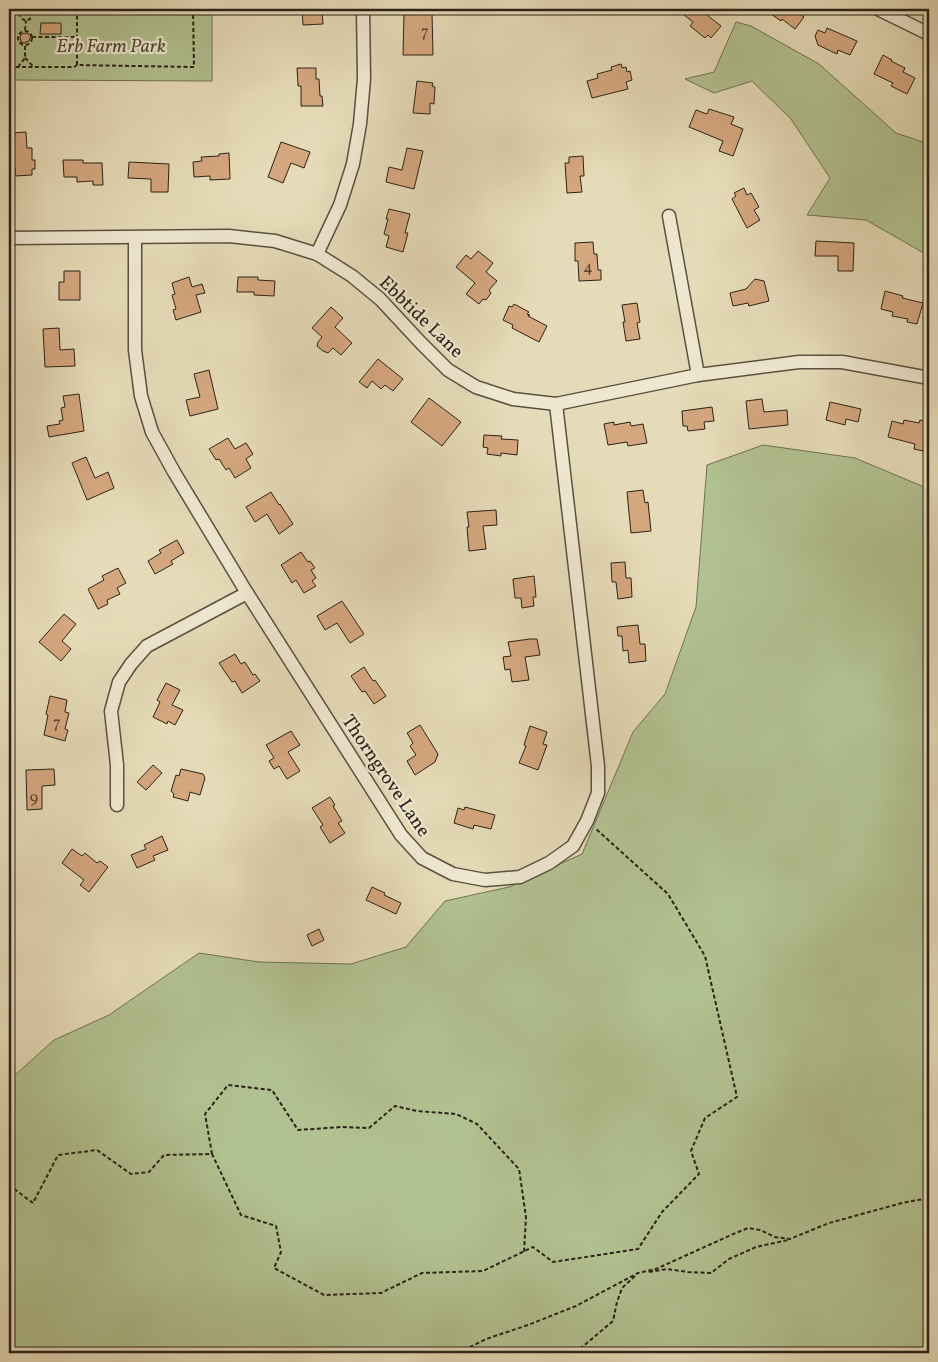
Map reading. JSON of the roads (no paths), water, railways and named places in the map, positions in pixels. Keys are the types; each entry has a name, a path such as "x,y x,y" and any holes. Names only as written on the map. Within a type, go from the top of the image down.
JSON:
{"street":[{"path":"317,254 340,205 353,164 360,124 364,79 363,9"},
{"path":"878,9 929,34"},
{"path":"669,216 698,375"},
{"name":"Ebbtide Lane","path":"9,238 229,236 276,241 317,254 352,276 380,299 420,343 448,370 476,387 513,399 556,404 698,375 799,362 842,362 929,378"},
{"name":"Thorngrove Lane","path":"135,238 136,350 141,396 152,432 247,593 401,835 422,858 452,874 485,880 520,877 549,863 572,846 587,820 598,793 598,766 556,404"},
{"path":"117,805 117,765 111,710 120,682 131,664 147,646 247,593"}],"park label":[{"name":"Erb Farm Park","path":"111,45"}]}
